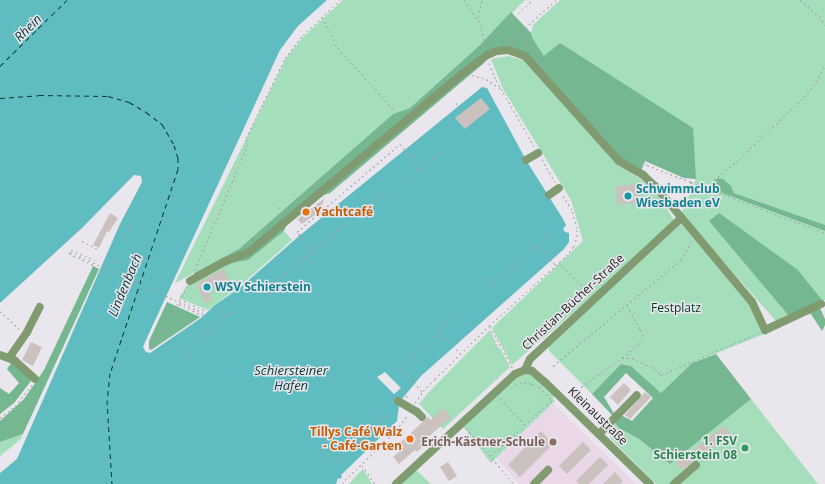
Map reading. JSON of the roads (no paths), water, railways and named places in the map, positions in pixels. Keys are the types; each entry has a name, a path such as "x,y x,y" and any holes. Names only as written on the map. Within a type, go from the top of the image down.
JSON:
{"street":[{"path":"190,281 224,262 249,252 462,74 487,55 497,51 508,50 525,56 620,161 649,179 752,302 765,330 824,306"},
{"path":"526,160 538,152"},
{"path":"549,195 559,188"},
{"name":"Christian-Bücher-Straße","path":"396,484 515,374 525,370 530,359 680,216"},
{"path":"9,358 26,334 40,307"},
{"path":"0,355 9,358 35,379"},
{"name":"Kleinaustraße","path":"525,370 536,374 554,397 599,434 650,484"},
{"path":"599,434 637,395"},
{"path":"398,401 422,417"},
{"path":"674,484 696,465"},
{"path":"534,484 548,470"}],"water":[{"name":"Schiersteiner Hafen","path":"0,0 327,0 298,26 280,50 145,342 143,347 146,352 150,353 201,318 215,305 241,287 299,236 482,87 487,88 526,160 563,219 566,225 563,229 565,232 569,233 569,242 564,249 421,376 402,399 399,405 397,421 341,475 342,477 340,479 338,478 336,484 0,484 0,473 17,459 120,224 142,182 141,176 134,175 82,228 0,303"}],"place":[{"name":"Schwimmclub Wiesbaden eV","path":"628,196"},
{"name":"Yachtcafé","path":"306,212"},
{"name":"WSV Schierstein","path":"207,287"},
{"name":"Tillys Café Walz - Café-Garten","path":"410,439"},
{"name":"Erich-Kästner-Schule","path":"553,442"},
{"name":"1. FSV Schierstein 08","path":"745,448"}],"water label":[{"name":"Rhein","path":"28,28"},
{"name":"Lindenbach","path":"125,285"}],"park label":[{"name":"Festplatz","path":"676,308"}]}
